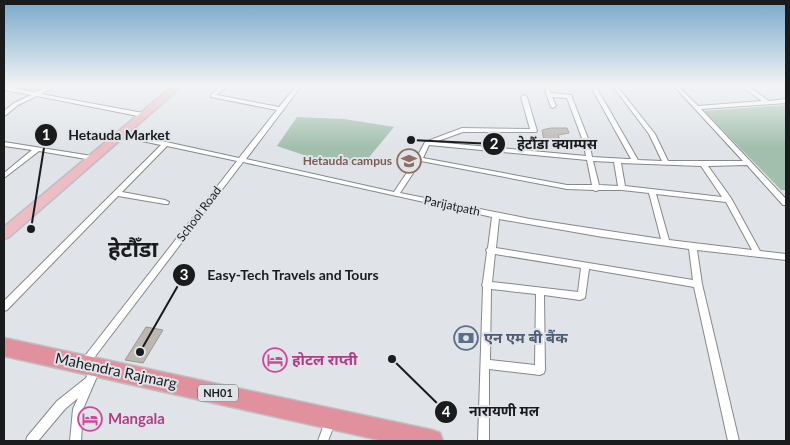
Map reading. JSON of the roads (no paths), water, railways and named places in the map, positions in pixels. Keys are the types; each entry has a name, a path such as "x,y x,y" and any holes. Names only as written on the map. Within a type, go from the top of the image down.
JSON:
{"highway":[{"name":"Mahendra Rajmarg","path":"4,347 89,371 331,417 432,441"}],"main road":[{"path":"4,234 155,106"}],"street":[{"path":"4,114 14,106"},
{"path":"90,106 143,116"},
{"path":"264,106 281,109"},
{"name":"School Road","path":"89,371 242,158 283,106"},
{"path":"396,194 427,143 462,130 534,131 527,106"},
{"path":"574,106 582,126 596,189"},
{"path":"604,106 636,162"},
{"path":"631,106 656,139 666,163"},
{"path":"696,106 786,203"},
{"path":"698,108 724,106"},
{"name":"Parijatpath","path":"120,135 242,158 496,215 693,246 786,257"},
{"path":"427,143 636,162 704,165 749,163"},
{"path":"4,307 166,144"},
{"path":"5,145 92,158"},
{"path":"4,176 37,150"},
{"path":"419,159 567,186 596,189 622,188 728,200"},
{"path":"618,160 622,188"},
{"path":"704,165 728,200 758,254"},
{"path":"652,192 666,242"},
{"path":"118,194 165,202"},
{"path":"483,441 486,285 496,215"},
{"path":"693,246 698,284 734,441"},
{"path":"490,250 698,284"},
{"path":"486,285 582,295 585,267"},
{"path":"485,364 540,370 540,291"},
{"path":"31,441 89,371"},
{"path":"76,441 78,409 89,371"},
{"path":"323,441 331,417"}],"place":[{"name":"हेटौंडा क्याम्पस","path":"411,140"},
{"name":"Hetauda campus","path":"409,161"},
{"name":"Hetauda Market","path":"31,229"},
{"name":"एन एम बी बैंक","path":"466,338"},
{"name":"Easy-Tech Travels and Tours","path":"140,352"},
{"name":"नारायणी मल","path":"392,359"},
{"name":"होटल राप्ती","path":"275,360"},
{"name":"Mangala","path":"90,419"}],"district":[{"name":"हेटौँडा","path":"133,249"}]}
